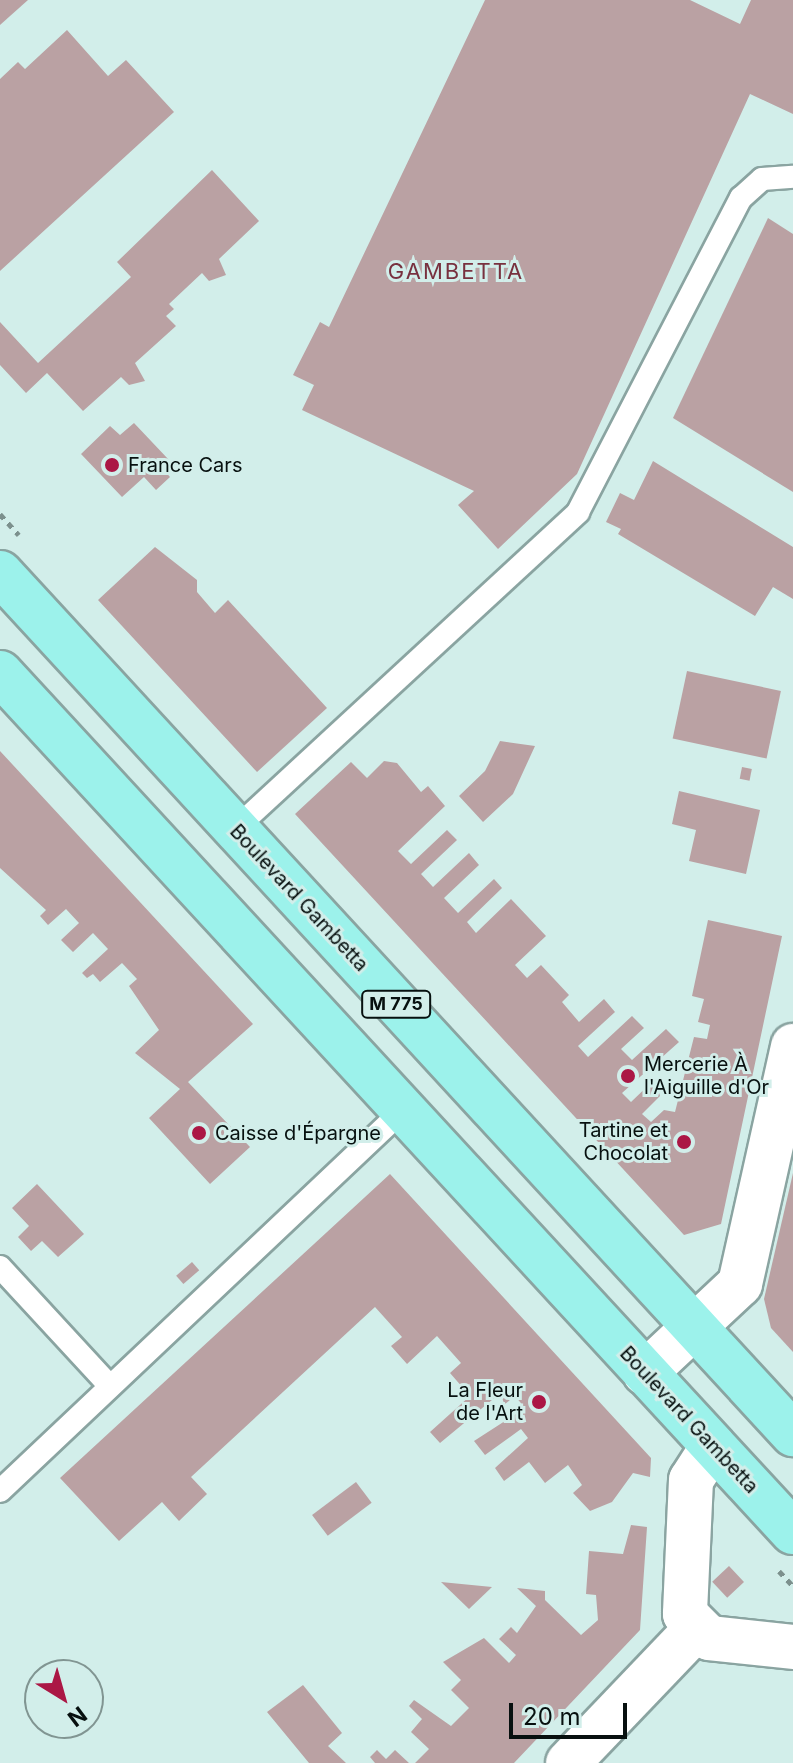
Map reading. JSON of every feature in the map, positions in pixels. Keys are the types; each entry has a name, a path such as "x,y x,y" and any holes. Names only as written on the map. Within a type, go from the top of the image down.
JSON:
{"main road":[{"name":"Boulevard Gambetta","path":"0,573 793,1434"},
{"name":"Boulevard Gambetta","path":"0,673 793,1532"}],"street":[{"path":"645,1373 696,1328 745,1275 793,1046"},
{"path":"713,1446 691,1480 682,1598 695,1630 709,1638 793,1647"},
{"path":"568,1763 695,1630"}],"lane":[{"path":"235,829 578,512 741,198 762,179 793,177"},
{"path":"0,1491 107,1383 403,1110"},
{"path":"0,1267 107,1383"}],"building":[{"path":"0,0 28,0 0,25"},
{"path":"485,0 690,0 740,24 751,0 793,0 793,114 750,94 577,474 498,549 458,505 474,491 302,410 314,385 293,375 320,322 329,327"},
{"path":"67,30 108,76 126,60 174,112 0,271 0,79 18,62 25,69"},
{"path":"212,170 259,221 219,259 226,275 209,281 202,273 169,304 174,309 166,316 176,326 135,363 145,381 129,385 121,377 83,411 47,373 26,393 0,365 0,322 38,363 131,277 117,262"},
{"path":"768,218 793,234 793,492 673,418"},
{"path":"134,423 169,460 162,468 170,477 156,490 144,477 122,497 81,454 110,426 120,435"},
{"path":"653,461 793,547 793,599 773,587 755,616 618,534 621,529 606,522 620,493 634,500"},
{"path":"155,547 197,580 197,592 215,613 228,600 327,708 257,772 98,600"},
{"path":"687,671 781,691 767,758 673,738"},
{"path":"500,741 535,746 513,794 483,822 459,796 485,771"},
{"path":"0,751 253,1024 188,1082 250,1147 210,1184 149,1118 180,1089 135,1053 159,1030 129,986 137,979 122,963 100,982 93,974 87,978 82,973 108,949 93,933 73,952 61,940 79,923 66,909 48,925 40,916 46,910 0,868"},
{"path":"384,761 397,763 421,792 428,786 445,806 398,851 411,864 447,830 457,840 421,874 433,887 469,853 479,865 444,898 458,913 494,879 502,888 467,922 476,933 511,899 546,936 515,965 527,978 541,965 569,995 562,1002 579,1022 604,999 615,1012 578,1046 588,1057 632,1016 644,1028 621,1049 632,1060 666,1029 679,1042 622,1093 631,1102 655,1079 660,1096 642,1114 651,1122 664,1110 675,1112 694,1037 707,1039 710,1025 698,1022 704,999 692,996 708,920 782,936 721,1224 684,1235 295,814 351,762 367,778"},
{"path":"742,767 752,769 750,781 740,779"},
{"path":"679,791 760,810 746,874 689,861 696,830 672,824"},
{"path":"793,1173 793,1352 771,1328 764,1299"},
{"path":"390,1174 651,1458 650,1477 633,1473 612,1502 590,1511 573,1493 582,1485 568,1465 545,1483 529,1462 504,1481 495,1468 528,1438 521,1429 485,1455 474,1441 525,1408 515,1396 505,1404 498,1395 440,1443 430,1432 470,1396 450,1373 461,1363 437,1336 407,1364 391,1346 402,1337 375,1307 191,1477 207,1494 179,1521 162,1502 119,1541 60,1478"},
{"path":"37,1184 84,1234 58,1257 42,1241 31,1251 18,1237 29,1226 12,1208"},
{"path":"192,1262 199,1270 183,1284 176,1276"},
{"path":"356,1482 372,1503 328,1536 312,1515"},
{"path":"631,1525 647,1527 640,1630 514,1763 415,1763 429,1749 411,1732 422,1719 409,1706 414,1700 451,1726 469,1708 451,1690 461,1680 443,1662 484,1638 509,1663 516,1655 499,1639 511,1627 517,1633 536,1606 517,1588 545,1591 545,1600 581,1635 598,1620 596,1595 586,1594 589,1551 623,1554"},
{"path":"729,1566 744,1582 727,1598 712,1582"},
{"path":"441,1582 492,1587 469,1609"},
{"path":"303,1685 342,1733 328,1746 346,1763 309,1763 267,1712"},
{"path":"377,1750 386,1759 395,1750 409,1763 375,1763 370,1757"}],"place":[{"name":"France Cars","path":"112,465"},
{"name":"Mercerie À l'Aiguille d'Or","path":"628,1076"},
{"name":"Caisse d'Épargne","path":"199,1133"},
{"name":"Tartine et Chocolat","path":"684,1142"},
{"name":"La Fleur de l'Art","path":"539,1402"}],"district":[{"name":"GAMBETTA","path":"456,272"}]}
